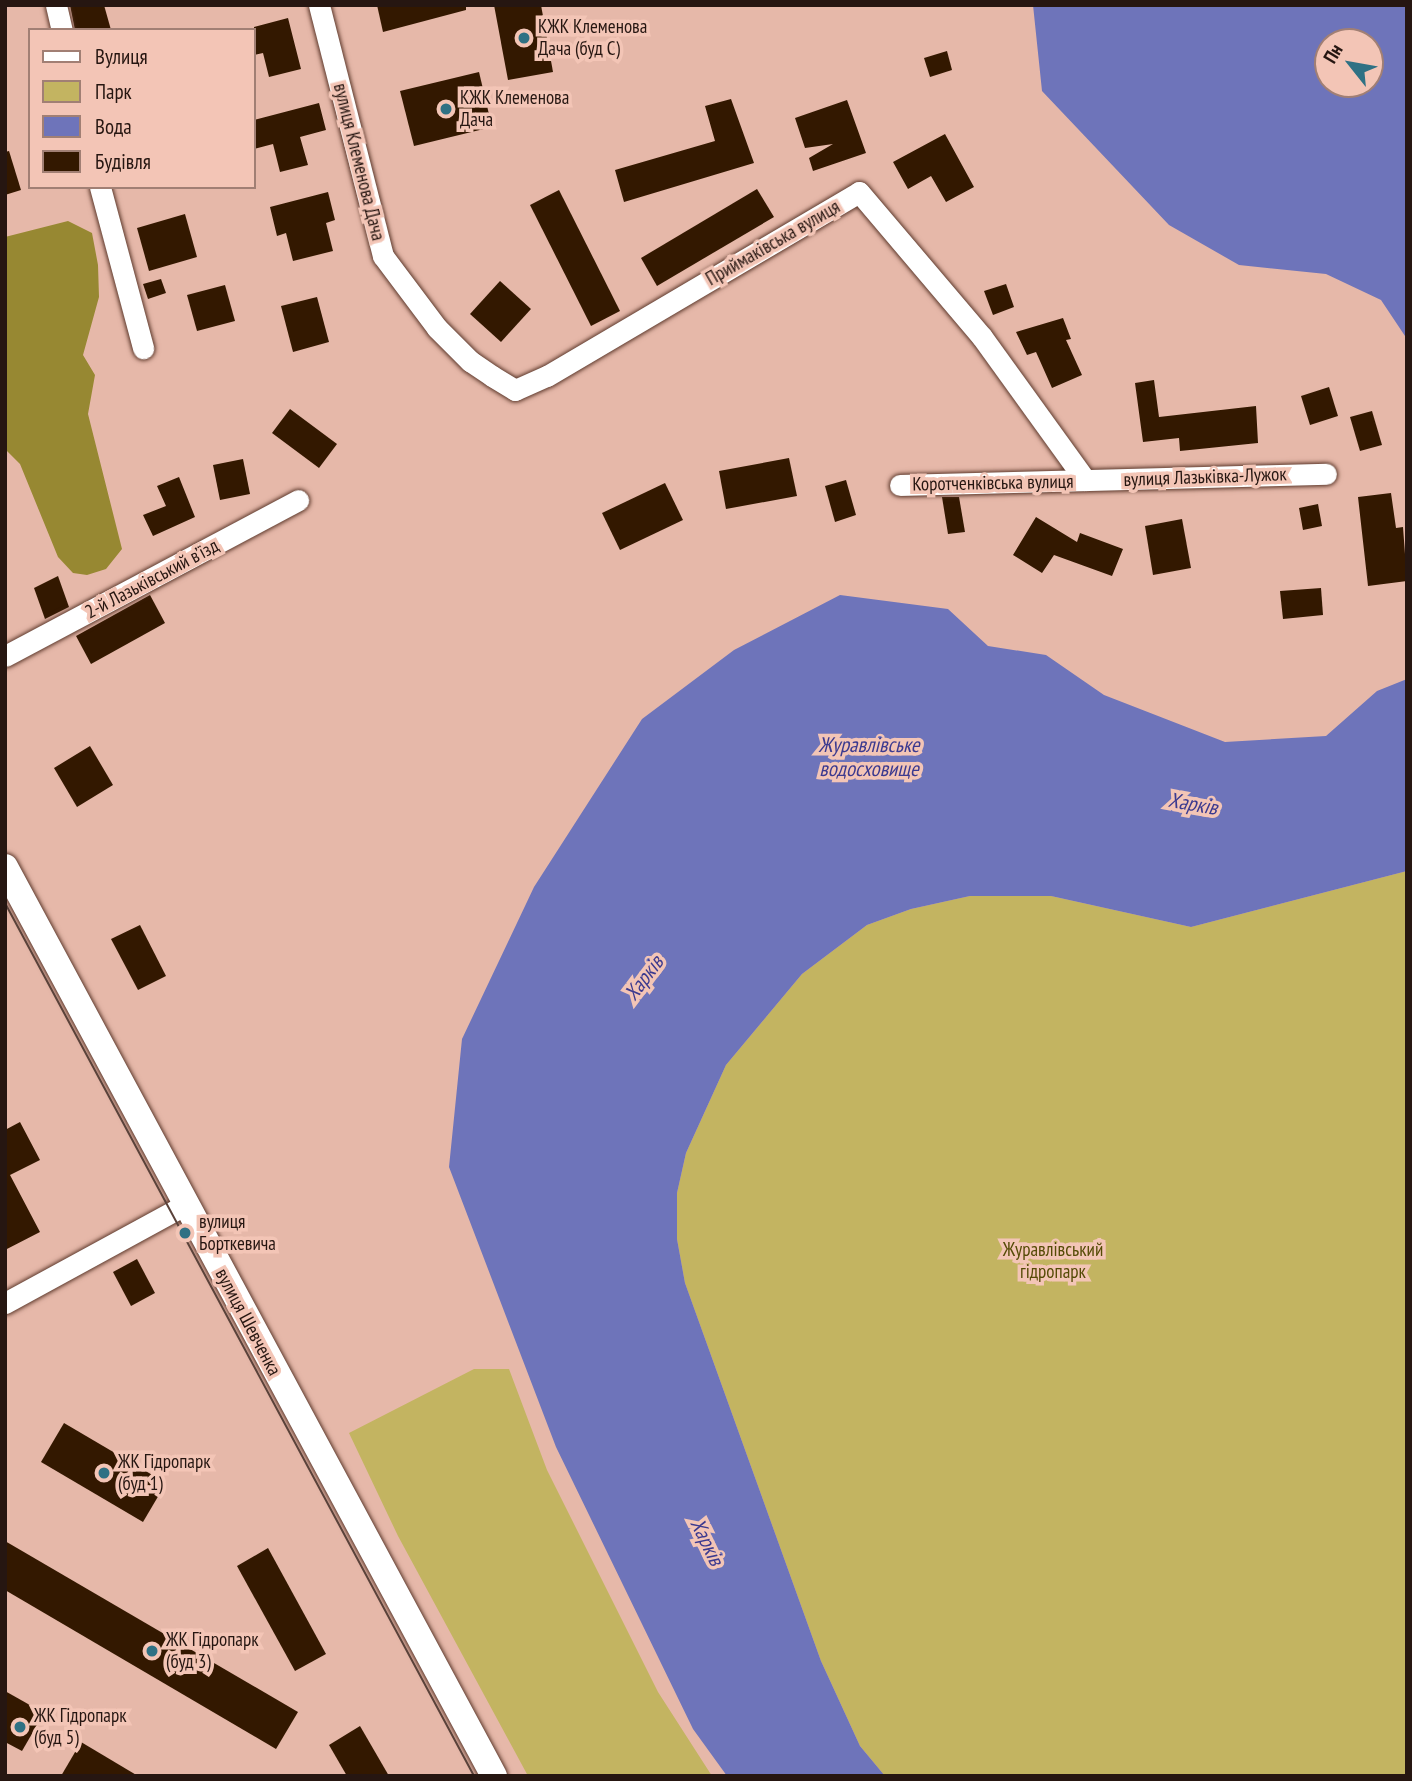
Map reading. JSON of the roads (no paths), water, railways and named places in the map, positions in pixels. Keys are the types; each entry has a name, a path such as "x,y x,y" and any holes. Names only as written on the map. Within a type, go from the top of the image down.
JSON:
{"main road":[{"name":"вулиця Шевченка","path":"5,867 494,1776"}],"street":[{"path":"56,5 62,28"},
{"name":"вулиця Клеменова Дача","path":"319,5 383,256 412,298 470,361 515,390"},
{"path":"101,189 144,348"},
{"name":"Приймаківська вулиця","path":"515,390 859,192 982,337 1085,480"},
{"name":"вулиця Лазьківка-Лужок","path":"1085,480 1326,474"},
{"name":"Коротченківська вулиця","path":"900,485 1085,480"},
{"name":"2-й Лазьківський в’їзд","path":"5,656 298,500"},
{"path":"5,1303 185,1205"}],"water":[{"path":"1033,5 1407,5 1407,339 1381,300 1326,274 1239,265 1169,225 1042,91"},
{"name":"Журавлівське водосховище","path":"840,595 948,609 988,646 1046,655 1104,695 1225,742 1326,736 1377,691 1407,679 1407,871 1191,927 1051,896 970,896 911,909 867,925 802,974 726,1065 686,1153 677,1193 677,1239 685,1283 821,1661 860,1746 885,1776 727,1776 693,1729 556,1447 449,1167 462,1039 534,887 642,719 734,650"}],"tram line":[{"path":"5,903 474,1776"}],"place":[{"name":"КЖК Клеменова Дача (буд С)","path":"524,38"},
{"name":"КЖК Клеменова Дача","path":"446,109"},
{"name":"вулиця Борткевича","path":"185,1233"},
{"name":"ЖК Гідропарк (буд 1)","path":"104,1473"},
{"name":"ЖК Гідропарк (буд 3)","path":"152,1651"},
{"name":"ЖК Гідропарк (буд 5)","path":"20,1727"}],"water label":[{"name":"Харків","path":"1193,804"},
{"name":"Харків","path":"644,978"},
{"name":"Харків","path":"707,1542"}],"park label":[{"name":"Журавлівський гідропарк","path":"1053,1261"}]}
